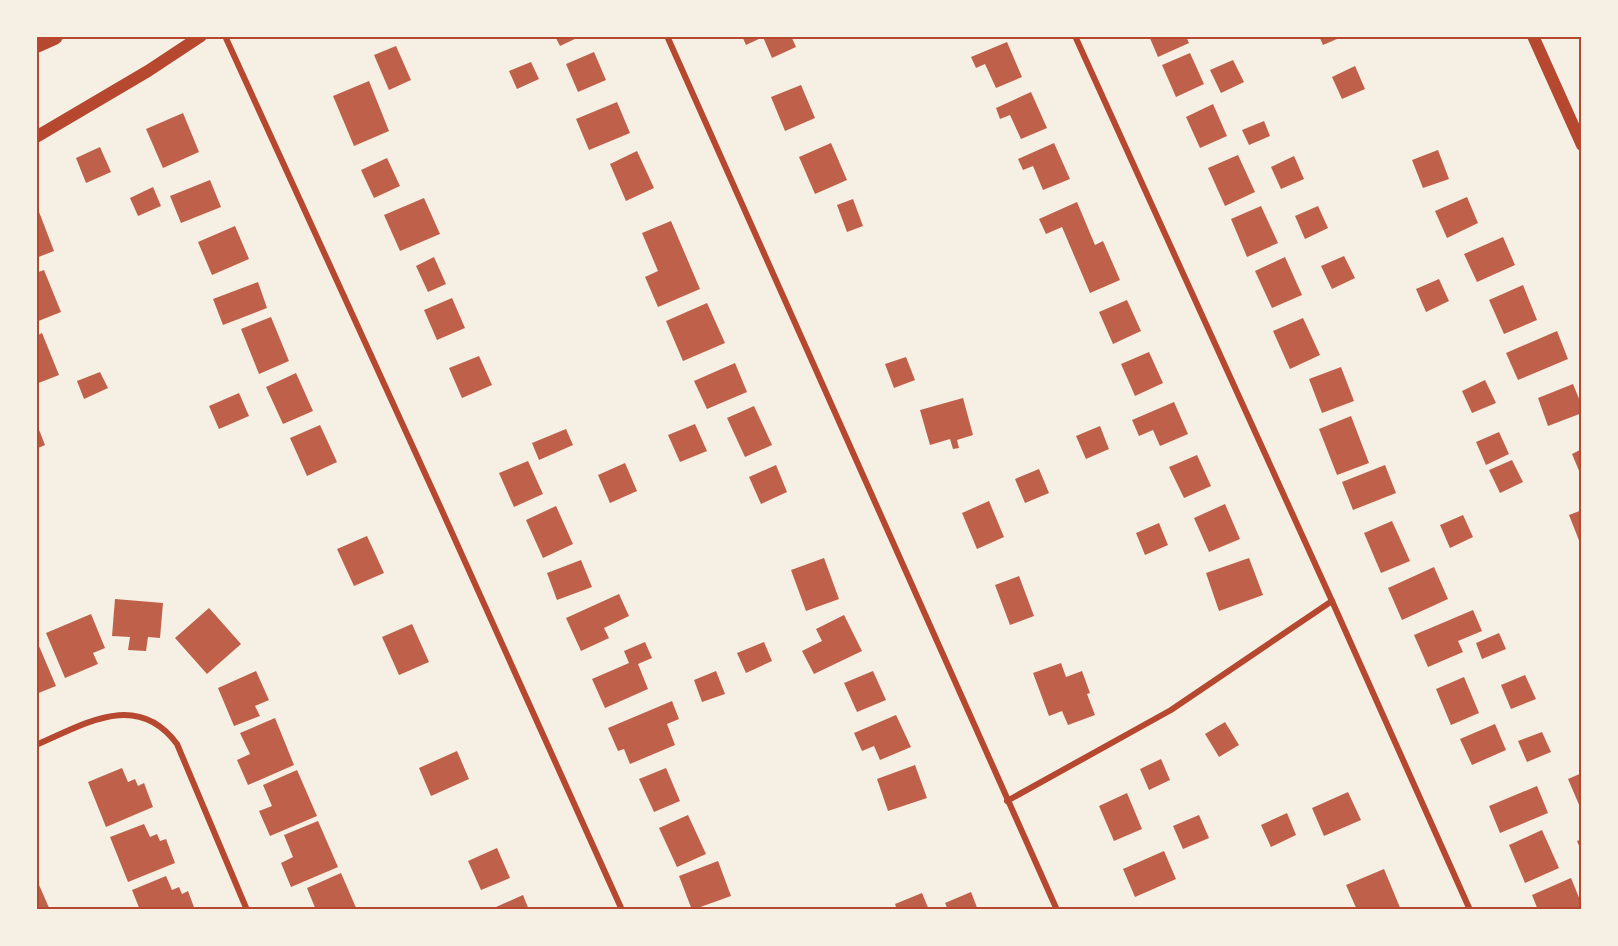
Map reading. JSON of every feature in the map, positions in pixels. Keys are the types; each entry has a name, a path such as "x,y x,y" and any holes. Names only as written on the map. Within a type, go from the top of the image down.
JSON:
{"highway":[{"path":"36,44 54,36"}],"main road":[{"path":"36,137 148,71 201,36"},
{"path":"1533,36 1582,145"}],"street":[{"path":"225,36 622,910"},
{"path":"667,36 1057,910"},
{"path":"1075,36 1470,910"},
{"path":"1007,801 1171,710 1332,601"},
{"path":"36,745 102,717 119,714 139,716 168,732 177,744 247,910"}],"building":[{"path":"555,36 581,36 560,46"},
{"path":"742,36 791,36 796,47 772,58 763,37 746,45"},
{"path":"1149,36 1186,36 1189,43 1158,57"},
{"path":"1319,36 1344,36 1323,45"},
{"path":"1007,42 1022,77 996,88 985,64 976,68 971,57"},
{"path":"396,46 411,80 389,90 374,55"},
{"path":"594,52 606,80 578,92 566,64"},
{"path":"1190,53 1204,84 1176,97 1162,65"},
{"path":"1233,60 1244,82 1221,93 1210,70"},
{"path":"531,62 539,79 517,89 509,71"},
{"path":"1355,66 1365,89 1342,99 1332,77"},
{"path":"369,81 389,131 354,146 333,96"},
{"path":"801,85 815,118 785,131 771,97"},
{"path":"1031,92 1047,128 1021,139 1010,115 1000,119 996,108"},
{"path":"617,102 630,133 589,150 576,119"},
{"path":"1213,104 1227,136 1200,148 1186,117"},
{"path":"183,113 199,152 163,168 146,129"},
{"path":"1264,121 1270,136 1249,145 1242,130"},
{"path":"831,143 847,180 815,194 799,157"},
{"path":"1054,143 1070,179 1043,190 1033,166 1023,170 1018,159"},
{"path":"100,147 111,172 86,183 76,158"},
{"path":"1438,150 1449,179 1423,188 1412,160"},
{"path":"637,151 654,188 626,201 610,164"},
{"path":"1238,155 1255,192 1225,206 1208,168"},
{"path":"1294,156 1304,179 1281,189 1271,167"},
{"path":"387,158 400,186 374,198 361,170"},
{"path":"210,180 221,207 181,223 170,196"},
{"path":"153,187 161,206 138,216 130,198"},
{"path":"1467,197 1478,223 1447,238 1435,211"},
{"path":"424,198 440,234 400,251 384,215"},
{"path":"853,199 863,226 847,232 837,205"},
{"path":"1077,202 1095,245 1103,241 1120,280 1090,293 1062,227 1046,234 1039,219"},
{"path":"36,204 54,251 36,258"},
{"path":"1261,206 1278,243 1247,257 1231,219"},
{"path":"1318,206 1328,228 1305,239 1295,216"},
{"path":"671,221 700,289 658,307 645,277 658,271 642,233"},
{"path":"235,226 249,259 212,275 198,242"},
{"path":"1503,237 1515,265 1477,282 1464,254"},
{"path":"1344,256 1355,278 1332,289 1321,266"},
{"path":"434,257 446,284 428,292 416,266"},
{"path":"1285,257 1302,295 1272,308 1255,271"},
{"path":"44,270 61,312 36,322 36,273"},
{"path":"1439,279 1449,301 1426,312 1416,289"},
{"path":"258,282 267,308 223,325 213,299"},
{"path":"1523,285 1537,320 1504,334 1489,300"},
{"path":"452,298 465,328 437,340 424,310"},
{"path":"1127,300 1141,331 1113,344 1099,312"},
{"path":"707,303 725,343 683,361 666,321"},
{"path":"271,317 289,361 259,374 241,329"},
{"path":"1303,318 1320,355 1290,369 1273,331"},
{"path":"1557,331 1568,359 1518,380 1506,353"},
{"path":"42,333 59,375 36,384 36,336"},
{"path":"1149,352 1163,383 1135,396 1121,364"},
{"path":"479,356 492,385 462,398 449,368"},
{"path":"906,357 915,380 894,388 885,364"},
{"path":"735,363 747,392 707,409 694,381"},
{"path":"1341,367 1354,401 1322,413 1309,379"},
{"path":"100,372 108,388 84,399 77,381"},
{"path":"296,373 313,411 283,424 266,387"},
{"path":"1485,380 1496,403 1472,413 1462,391"},
{"path":"1573,384 1582,406 1582,413 1548,426 1538,398"},
{"path":"239,393 249,416 219,429 209,406"},
{"path":"963,398 973,435 957,440 959,448 953,449 950,439 930,445 920,410"},
{"path":"1174,402 1188,434 1160,446 1153,430 1139,436 1132,420"},
{"path":"754,406 772,445 745,457 727,418"},
{"path":"1351,416 1369,463 1337,475 1319,429"},
{"path":"36,422 45,445 36,449"},
{"path":"695,424 707,451 680,462 668,435"},
{"path":"320,425 337,462 307,476 290,438"},
{"path":"1100,426 1109,449 1086,459 1076,436"},
{"path":"566,429 573,445 539,460 532,443"},
{"path":"1499,432 1509,454 1486,465 1476,442"},
{"path":"1582,449 1582,478 1572,454"},
{"path":"1197,455 1211,486 1184,498 1169,467"},
{"path":"1512,460 1523,482 1500,493 1489,470"},
{"path":"528,461 543,494 514,507 499,473"},
{"path":"625,463 637,491 610,503 598,475"},
{"path":"776,465 787,492 761,504 749,477"},
{"path":"1385,465 1396,493 1353,510 1342,482"},
{"path":"1039,469 1049,493 1025,503 1015,479"},
{"path":"989,501 1004,537 977,549 962,513"},
{"path":"1225,504 1240,539 1209,552 1194,518"},
{"path":"556,506 573,544 543,558 526,520"},
{"path":"1582,510 1582,548 1569,515"},
{"path":"1463,515 1473,537 1450,548 1440,525"},
{"path":"1392,521 1410,561 1381,573 1364,533"},
{"path":"1159,523 1168,545 1145,555 1136,533"},
{"path":"367,536 384,573 354,586 337,549"},
{"path":"824,558 839,599 806,611 791,570"},
{"path":"1249,558 1263,595 1219,611 1206,573"},
{"path":"581,560 592,587 557,600 547,573"},
{"path":"1434,567 1448,599 1402,620 1388,588"},
{"path":"1019,576 1034,616 1010,625 995,585"},
{"path":"619,594 629,616 604,628 609,638 581,651 566,618"},
{"path":"115,599 163,603 160,638 148,637 146,651 128,650 130,637 112,636"},
{"path":"209,608 241,644 207,674 175,638"},
{"path":"1473,610 1482,631 1458,641 1463,652 1428,667 1414,635"},
{"path":"91,614 105,648 93,653 98,664 65,678 46,633"},
{"path":"844,615 862,651 814,674 802,651 822,641 816,629"},
{"path":"412,624 429,662 399,675 382,637"},
{"path":"1499,633 1506,649 1482,659 1476,643"},
{"path":"36,639 56,686 36,694"},
{"path":"645,642 652,658 638,664 648,689 605,708 592,679 629,663 624,651"},
{"path":"764,642 772,661 746,673 737,653"},
{"path":"1061,663 1066,677 1082,671 1095,715 1068,725 1062,711 1049,716 1033,673"},
{"path":"256,671 269,700 255,706 260,716 234,726 218,688"},
{"path":"716,671 725,694 702,702 694,680"},
{"path":"873,671 886,700 857,712 844,683"},
{"path":"1525,675 1536,699 1511,709 1501,685"},
{"path":"1464,677 1479,713 1451,725 1436,689"},
{"path":"672,701 679,719 667,724 675,745 630,764 624,749 618,751 608,728"},
{"path":"896,715 911,747 880,760 874,746 862,751 854,733"},
{"path":"275,718 294,765 248,785 237,760 250,754 240,733"},
{"path":"1225,722 1239,745 1219,757 1205,734"},
{"path":"1495,724 1506,750 1472,765 1460,739"},
{"path":"1542,732 1551,752 1527,762 1518,741"},
{"path":"457,751 469,779 431,796 419,768"},
{"path":"1161,759 1170,780 1149,790 1140,769"},
{"path":"915,765 927,798 888,811 877,779"},
{"path":"122,768 128,782 135,779 138,786 144,783 153,807 106,827 88,782"},
{"path":"666,768 680,801 654,812 639,779"},
{"path":"297,770 317,816 270,836 259,811 272,806 263,785"},
{"path":"1582,773 1582,806 1580,807 1568,779"},
{"path":"1537,786 1548,813 1500,833 1489,806"},
{"path":"1348,792 1361,820 1324,836 1312,808"},
{"path":"1127,793 1142,829 1114,841 1099,806"},
{"path":"1287,813 1296,835 1271,847 1261,825"},
{"path":"688,815 706,854 677,867 659,828"},
{"path":"1199,815 1209,838 1183,849 1173,826"},
{"path":"318,821 338,867 291,887 281,863 293,857 284,835"},
{"path":"144,824 150,837 157,834 160,841 166,839 175,863 128,882 110,837"},
{"path":"1542,830 1559,868 1525,883 1509,845"},
{"path":"1582,839 1582,853 1577,841"},
{"path":"497,848 510,878 481,890 468,861"},
{"path":"1164,851 1176,879 1135,897 1123,869"},
{"path":"718,861 731,896 692,910 679,876"},
{"path":"1384,869 1401,910 1357,910 1346,885"},
{"path":"341,873 357,910 316,910 307,888"},
{"path":"166,876 172,890 179,887 182,894 188,891 195,910 140,910 132,890"},
{"path":"36,878 50,910 36,910"},
{"path":"1571,878 1582,910 1538,910 1532,895"},
{"path":"971,892 978,910 948,910 945,903"},
{"path":"922,893 929,910 897,910 895,904"},
{"path":"523,895 529,910 498,910 496,907"}]}
